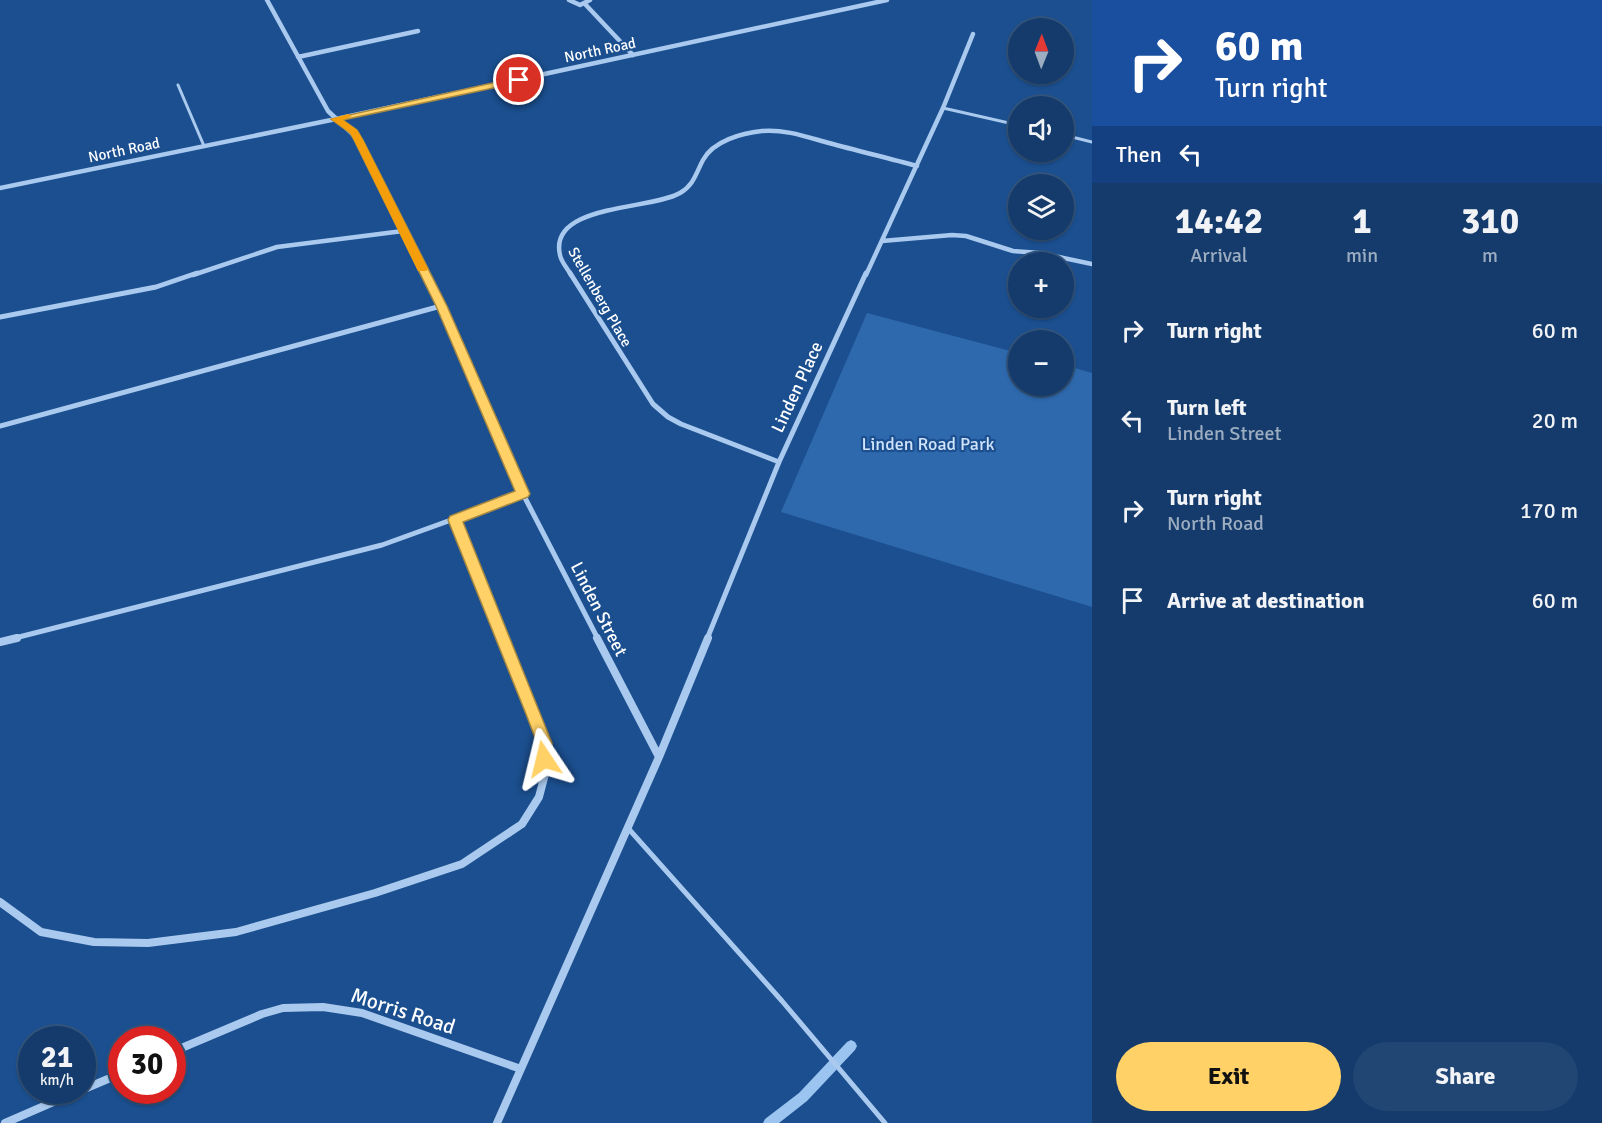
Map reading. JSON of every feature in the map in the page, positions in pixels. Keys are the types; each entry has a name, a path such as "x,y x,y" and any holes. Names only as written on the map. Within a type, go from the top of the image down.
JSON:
{"street":[{"name":"Linden Street","path":"267,0 322,102 336,119 353,132 358,140 441,306 523,494 659,757"},
{"path":"569,0 575,4 585,4 590,0"},
{"name":"North Road","path":"0,188 336,119 887,0"},
{"path":"585,4 633,55"},
{"path":"298,57 418,31"},
{"name":"Linden Place","path":"659,757 779,462 917,166 973,34"},
{"name":"Stellenberg Place","path":"779,462 681,424 652,404 560,257 557,244 560,237 570,224 589,214 652,204 682,192 694,180 708,152 719,145 763,130 788,132 917,166"},
{"path":"0,317 148,289 277,248 403,231"},
{"path":"882,241 940,235 966,236 1013,251 1040,253 1092,264"},
{"path":"0,426 441,306"},
{"path":"0,642 382,545 523,494"},
{"path":"0,902 41,932 94,942 148,943 236,932 375,893 462,864 522,824 539,797 545,774 544,743 455,520"},
{"path":"497,1123 659,757"},
{"name":"Morris Road","path":"186,1046 262,1014 284,1008 323,1007 362,1013 520,1069"},
{"path":"5,1123 49,1104"}],"lane":[{"path":"178,85 204,146"},
{"path":"943,108 1008,123"},
{"path":"1074,138 1092,142"},
{"path":"627,827 782,1001 885,1123"}],"green space":[{"name":"Linden Road Park","path":"867,313 1008,350 1008,396 1074,396 1074,368 1092,373 1092,607 781,512"}],"waterway":[{"path":"769,1123 803,1097 851,1046"}],"slow traffic":[{"path":"348,116 336,119 347,126 358,140 422,269"}],"route":[{"path":"519,80 336,119 347,126 358,140 441,306 523,494 455,520 534,714 544,743 544,759"}]}
